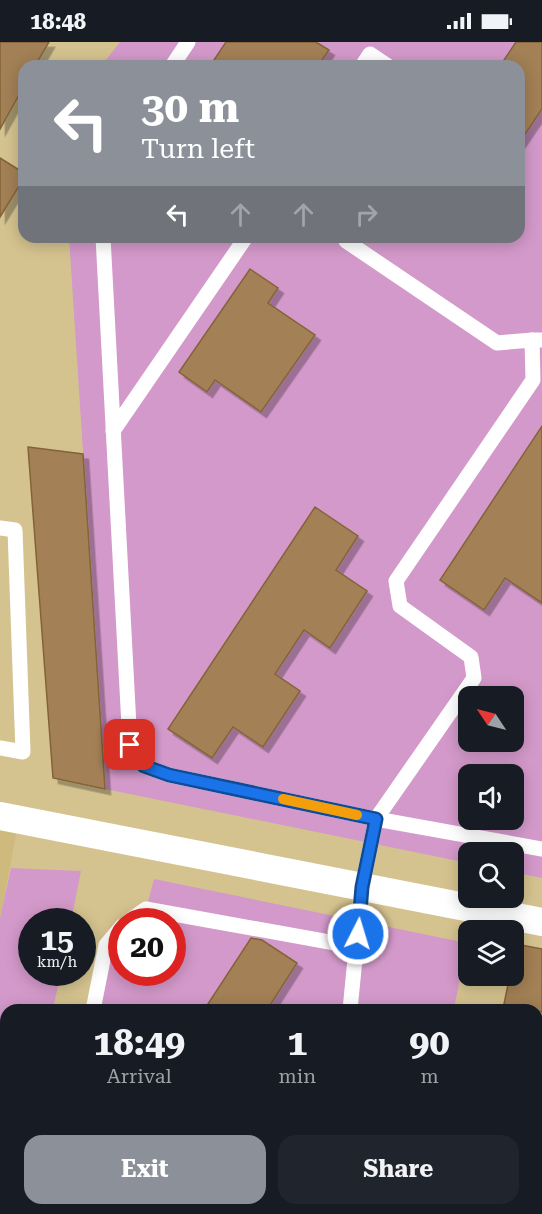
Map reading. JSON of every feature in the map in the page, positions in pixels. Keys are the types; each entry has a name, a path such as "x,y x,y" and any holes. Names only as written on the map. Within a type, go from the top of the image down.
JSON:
{"street":[{"path":"0,816 542,922"}],"lane":[{"path":"176,60 188,42"},
{"path":"366,60 370,54 379,60"},
{"path":"103,243 130,745 144,766 169,775 376,819 542,849"},
{"path":"113,431 242,243"},
{"path":"349,243 497,343 537,340 533,380 396,581 400,606 471,657 474,678 376,819 362,887 352,1004"},
{"path":"0,528 15,530 22,752 0,748"},
{"path":"186,916 357,947"},
{"path":"94,1004 108,943"}],"shaded area":[{"path":"120,42 542,42 542,878 524,874 524,842 458,842 458,861 105,789 69,243 525,243 525,60 106,60"},
{"path":"0,816 19,820 0,918"},
{"path":"11,868 81,871 74,908 18,908 18,986 58,986 54,1004 0,1004 0,918"},
{"path":"154,879 458,941 459,986 455,1004 94,1004 108,942 108,986 186,986 186,908 146,908"}],"building":[{"path":"0,42 49,42 38,60 18,60 18,97 0,129"},
{"path":"226,42 316,42 329,50 322,60 214,60"},
{"path":"516,42 542,42 542,109 525,134 525,60 504,60"},
{"path":"0,158 18,169 18,188 0,217"},
{"path":"250,269 278,288 268,303 315,335 261,412 215,380 207,392 179,372"},
{"path":"542,426 542,603 505,578 484,610 440,580"},
{"path":"28,447 83,454 105,789 53,778"},
{"path":"315,507 358,536 336,570 367,591 330,648 304,630 275,674 300,691 263,747 233,727 212,758 168,729"},
{"path":"251,938 262,940 297,963 271,1004 208,1004"},
{"path":"524,946 542,949 542,1004 504,1004 508,986 524,986"}],"slow traffic":[{"path":"283,799 357,815"}],"route":[{"path":"130,745 144,766 169,775 376,819 362,887 358,934"}]}
